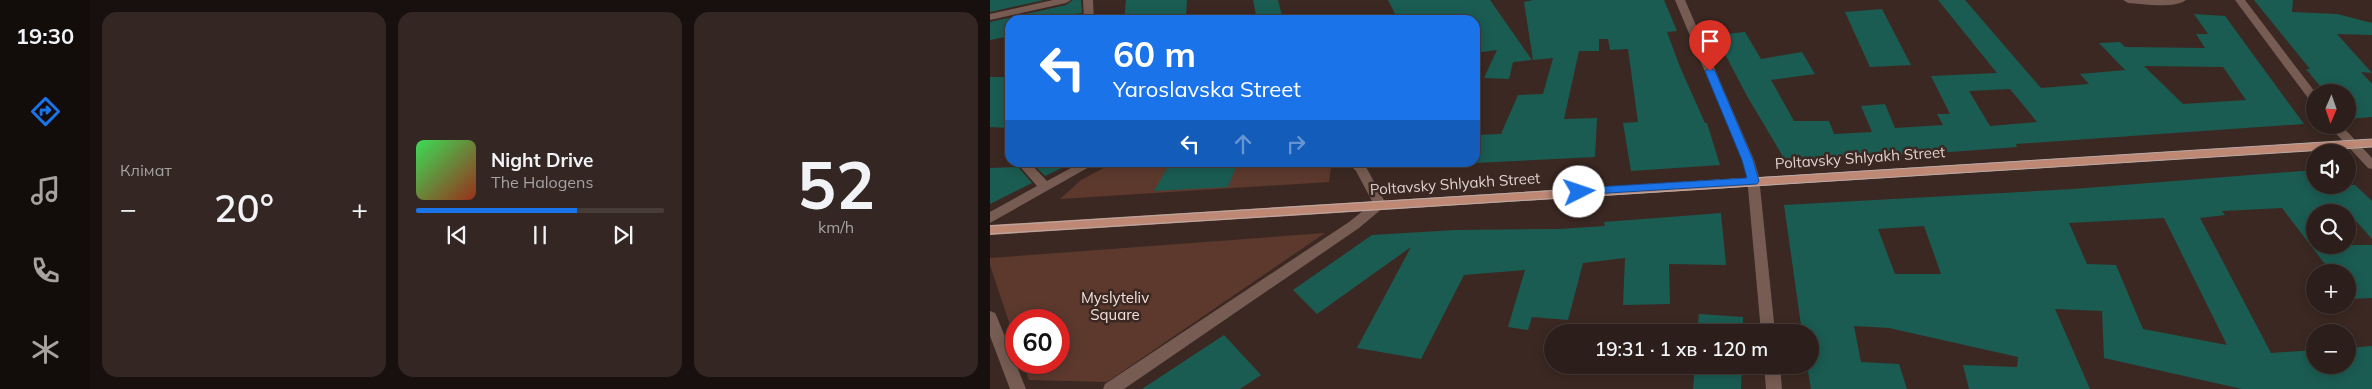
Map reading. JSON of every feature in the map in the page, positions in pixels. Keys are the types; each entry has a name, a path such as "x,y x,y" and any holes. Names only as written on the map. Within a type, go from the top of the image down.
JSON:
{"main road":[{"name":"Poltavsky Shlyakh Street","path":"2351,144 2372,143"},
{"name":"Poltavsky Shlyakh Street","path":"990,230 2306,147"}],"street":[{"path":"990,17 1066,0"},
{"path":"1088,0 1089,15"},
{"path":"1680,0 1748,160 1753,181 1767,324"},
{"path":"2128,0 2164,2 2181,0"},
{"path":"2233,0 2240,0 2306,88"},
{"path":"2342,134 2351,144"},
{"path":"2356,149 2372,165"},
{"path":"1027,167 1045,187"},
{"path":"990,218 1083,167"},
{"path":"1111,389 1354,225 1380,204 1360,167"},
{"path":"990,317 1018,389"},
{"path":"1773,374 1774,389"}],"green space":[{"path":"1105,167 1331,167 1329,182 1060,199 1081,180"},
{"name":"Myslyteliv Square","path":"1325,233 1107,382 1029,380 1027,374 1070,374 1070,309 1005,310 990,265 990,258"}],"building":[{"path":"990,0 1044,0 990,12"},
{"path":"1073,0 1081,0 1082,13 1068,15 1021,15 1066,5"},
{"path":"1126,0 1187,0 1186,15 1124,15"},
{"path":"1253,0 1278,0 1282,15 1256,15"},
{"path":"1388,0 1490,0 1532,60 1513,62 1509,79 1484,78 1497,50 1480,52 1480,15 1396,15"},
{"path":"1533,0 1664,0 1677,31 1667,32 1680,67 1705,123 1707,123 1720,165 1631,171 1623,123 1638,122 1628,49 1610,50 1608,39 1599,39 1599,51 1579,51 1564,119 1597,118 1595,157 1480,163 1480,135 1501,134 1518,95 1543,94 1553,58 1533,60 1524,2"},
{"path":"1938,0 1965,0 2041,88 2089,84 2080,74 2125,70 2099,43 2120,42 2125,47 2205,48 2196,34 2208,34 2194,14 2225,16 2304,124 2016,144 2017,147 1937,153 1785,160 1747,96 1715,35 1745,32 1761,59 1802,52 1815,74 1771,80 1794,121 1829,121 1834,134 1872,132 1861,106 1885,104 1895,128 1943,125 1937,114 1950,114 1931,76 1997,73","holes":["2144,66 2223,67 2246,100 2183,104","2010,89 2037,122 1990,126 1969,91"]},
{"path":"2254,0 2293,0 2292,12 2337,14 2372,23 2372,35 2337,34 2372,73 2361,72 2372,84 2372,117 2356,118 2356,84 2318,84 2306,69 2310,69"},
{"path":"1882,9 1911,65 1870,67 1845,12"},
{"path":"1005,19 1005,37 990,40 990,22"},
{"path":"990,77 1005,77 1005,128 990,127"},
{"path":"1018,167 1032,183 990,204 990,168"},
{"path":"1036,167 1064,167 1045,176"},
{"path":"1168,167 1236,167 1228,187 1154,191"},
{"path":"2306,171 2306,194 2356,194 2356,186 2372,201 2372,239 2356,221 2356,204 2306,204 2306,239 2282,208 2222,211 2225,215 2200,218 2271,353 2306,351 2306,374 2356,374 2356,347 2372,346 2372,389 2242,389 2104,358 2102,311 2055,309 2090,389 1969,389 1963,365 2017,367 2018,357 1889,328 1854,326 1861,362 1899,364 1907,389 1811,389 1808,374 1819,374 1819,324 1801,324 1784,205 2073,189","holes":["2164,218 2227,345 2143,329 2116,265 2087,264 2069,223","1924,226 1941,274 1895,274 1878,229"]},
{"path":"1721,213 1726,265 1669,264 1670,304 1623,305 1625,258 1583,263 1568,320 1532,317 1528,330 1508,327 1525,270 1464,275 1421,359 1357,348 1411,247 1317,314 1293,290 1372,235 1455,230 1559,229 1605,226 1604,222"},
{"path":"2356,245 2372,245 2372,298 2356,299 2356,264 2325,264 2317,254 2356,254"},
{"path":"1699,314 1743,317 1743,324 1698,324"},
{"path":"1224,335 1261,375 1240,389 1142,389"},
{"path":"1694,374 1742,374 1741,389 1693,389"}],"tram line":[{"path":"990,226 2372,139"},
{"path":"990,234 2372,147"}],"route":[{"path":"1579,192 1753,181 1748,160 1710,71"}]}
